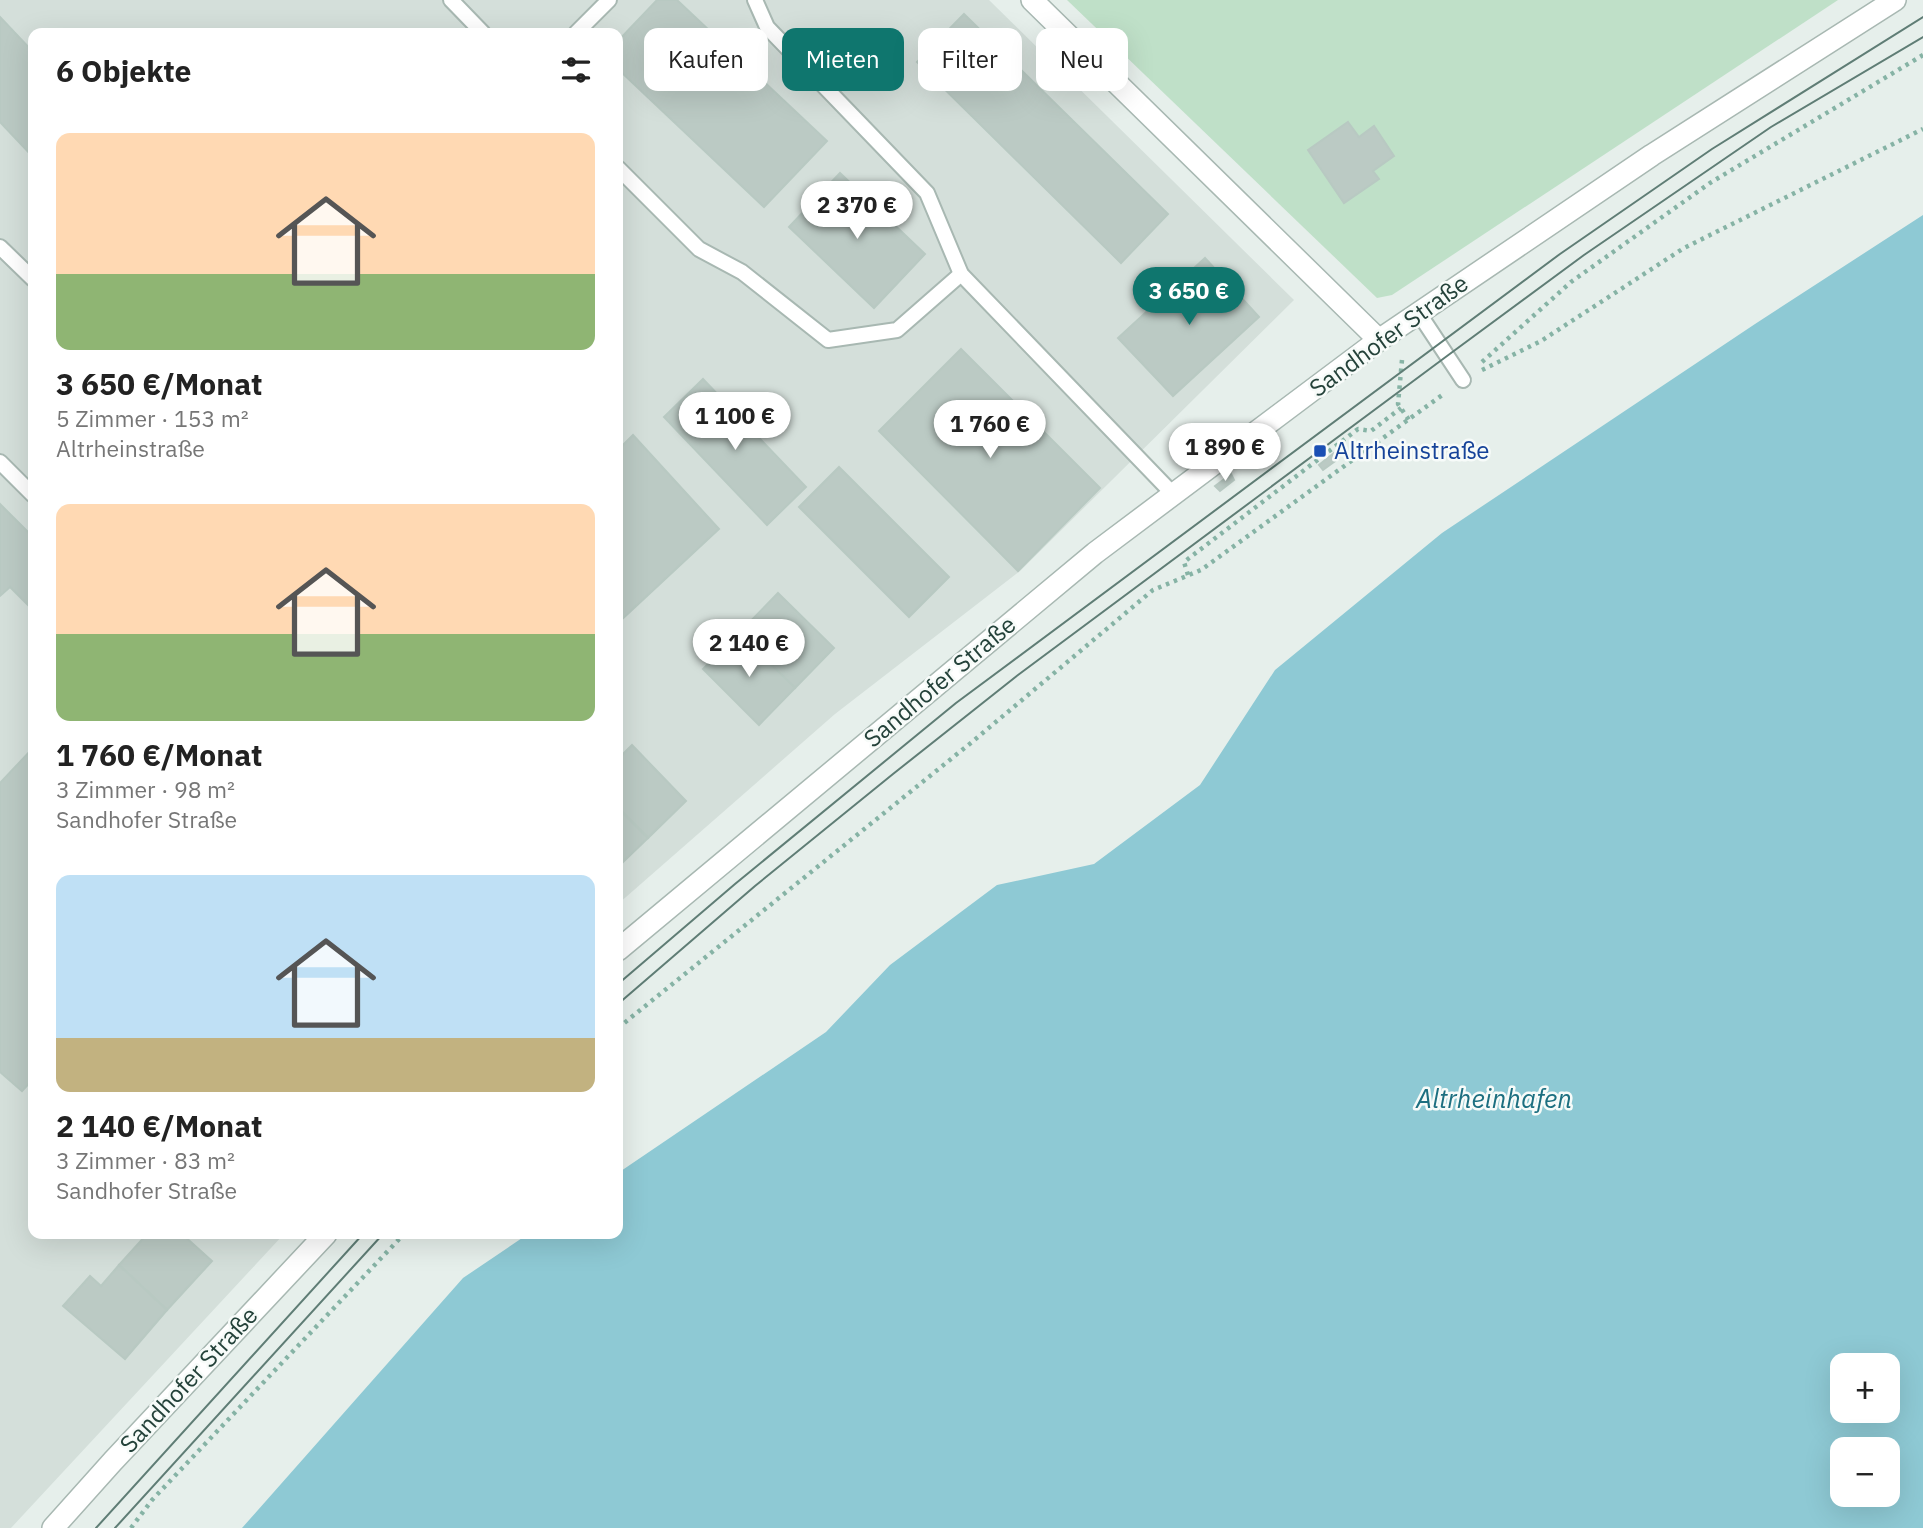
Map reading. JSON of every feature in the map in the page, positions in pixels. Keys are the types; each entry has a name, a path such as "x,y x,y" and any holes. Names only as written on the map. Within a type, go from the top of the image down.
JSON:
{"street":[{"path":"1032,0 1379,340"},
{"name":"Sandhofer Straße","path":"623,946 1095,553 1379,340 1652,155 1895,0"},
{"name":"Sandhofer Straße","path":"53,1528 321,1239"}],"lane":[{"path":"451,0 478,28"},
{"path":"581,28 609,0"},
{"path":"755,0 767,27 927,193 961,274 1173,494"},
{"path":"623,173 699,249 742,272 828,340 897,330 961,274"},
{"path":"0,247 28,274"},
{"path":"1418,312 1463,380"},
{"path":"0,462 28,490"}],"path":[{"path":"623,1024 972,742 1153,590 1201,570 1409,420 1463,380 1571,282 1710,183 1923,55"},
{"path":"1463,380 1541,341 1684,248 1923,130"},
{"path":"1402,356 1398,404 1409,420"},
{"path":"1188,575 1184,562 1358,429 1371,431 1401,408"},
{"path":"131,1528 162,1490 399,1239"}],"shaded area":[{"path":"0,0 989,0 1017,28 918,28 918,91 1022,91 1022,32 1036,46 1036,91 1082,91 1294,300 1020,571 835,714 623,900 623,28 28,28 28,1239 279,1239 11,1528 0,1528"}],"green space":[{"path":"1067,0 1838,0 1392,295 1377,298 1128,59 1128,28 1096,28"}],"water":[{"name":"Altrheinhafen","path":"1923,215 1923,1528 242,1528 463,1278 521,1239 623,1239 623,1170 826,1032 890,965 997,885 1094,864 1200,785 1275,670 1442,533"}],"building":[{"path":"657,0 677,0 707,28 644,28 644,91 768,91 768,86 827,141 764,207 623,74 623,36"},
{"path":"964,14 978,28 950,28"},
{"path":"0,17 28,47 28,152 0,122"},
{"path":"1022,71 1036,85 1036,91 1043,91 1168,214 1121,263 946,91 1022,91"},
{"path":"1348,122 1359,137 1374,126 1394,156 1373,171 1379,179 1344,203 1308,150"},
{"path":"840,173 925,254 874,308 789,227"},
{"path":"1205,258 1259,317 1173,396 1118,338"},
{"path":"961,349 1100,488 1018,571 879,431"},
{"path":"703,379 806,487 767,525 664,417"},
{"path":"633,435 719,529 623,618 623,445"},
{"path":"1334,453 1338,459 1323,470 1319,465"},
{"path":"839,467 949,577 909,617 799,507"},
{"path":"1231,474 1234,480 1220,491 1215,486"},
{"path":"0,504 28,532 28,605 10,587 0,596"},
{"path":"778,593 834,648 795,688 739,633"},
{"path":"739,633 795,688 759,725 703,669"},
{"path":"632,745 686,801 648,838 623,813 623,754"},
{"path":"28,753 28,1084 22,1091 0,1072 0,783"},
{"path":"623,813 648,838 623,862"},
{"path":"142,1239 188,1239 212,1261 167,1310 119,1265"},
{"path":"119,1265 167,1310 125,1359 63,1306 90,1276 101,1286"}],"tram line":[{"path":"623,980 956,703 1560,254 1712,149 1923,17"},
{"path":"623,1000 755,886 1018,675 1447,356 1584,255 1771,127 1923,37"},
{"path":"96,1528 358,1239"},
{"path":"115,1528 378,1239"}],"place":[{"name":"Altrheinstraße","path":"1320,451"}]}
